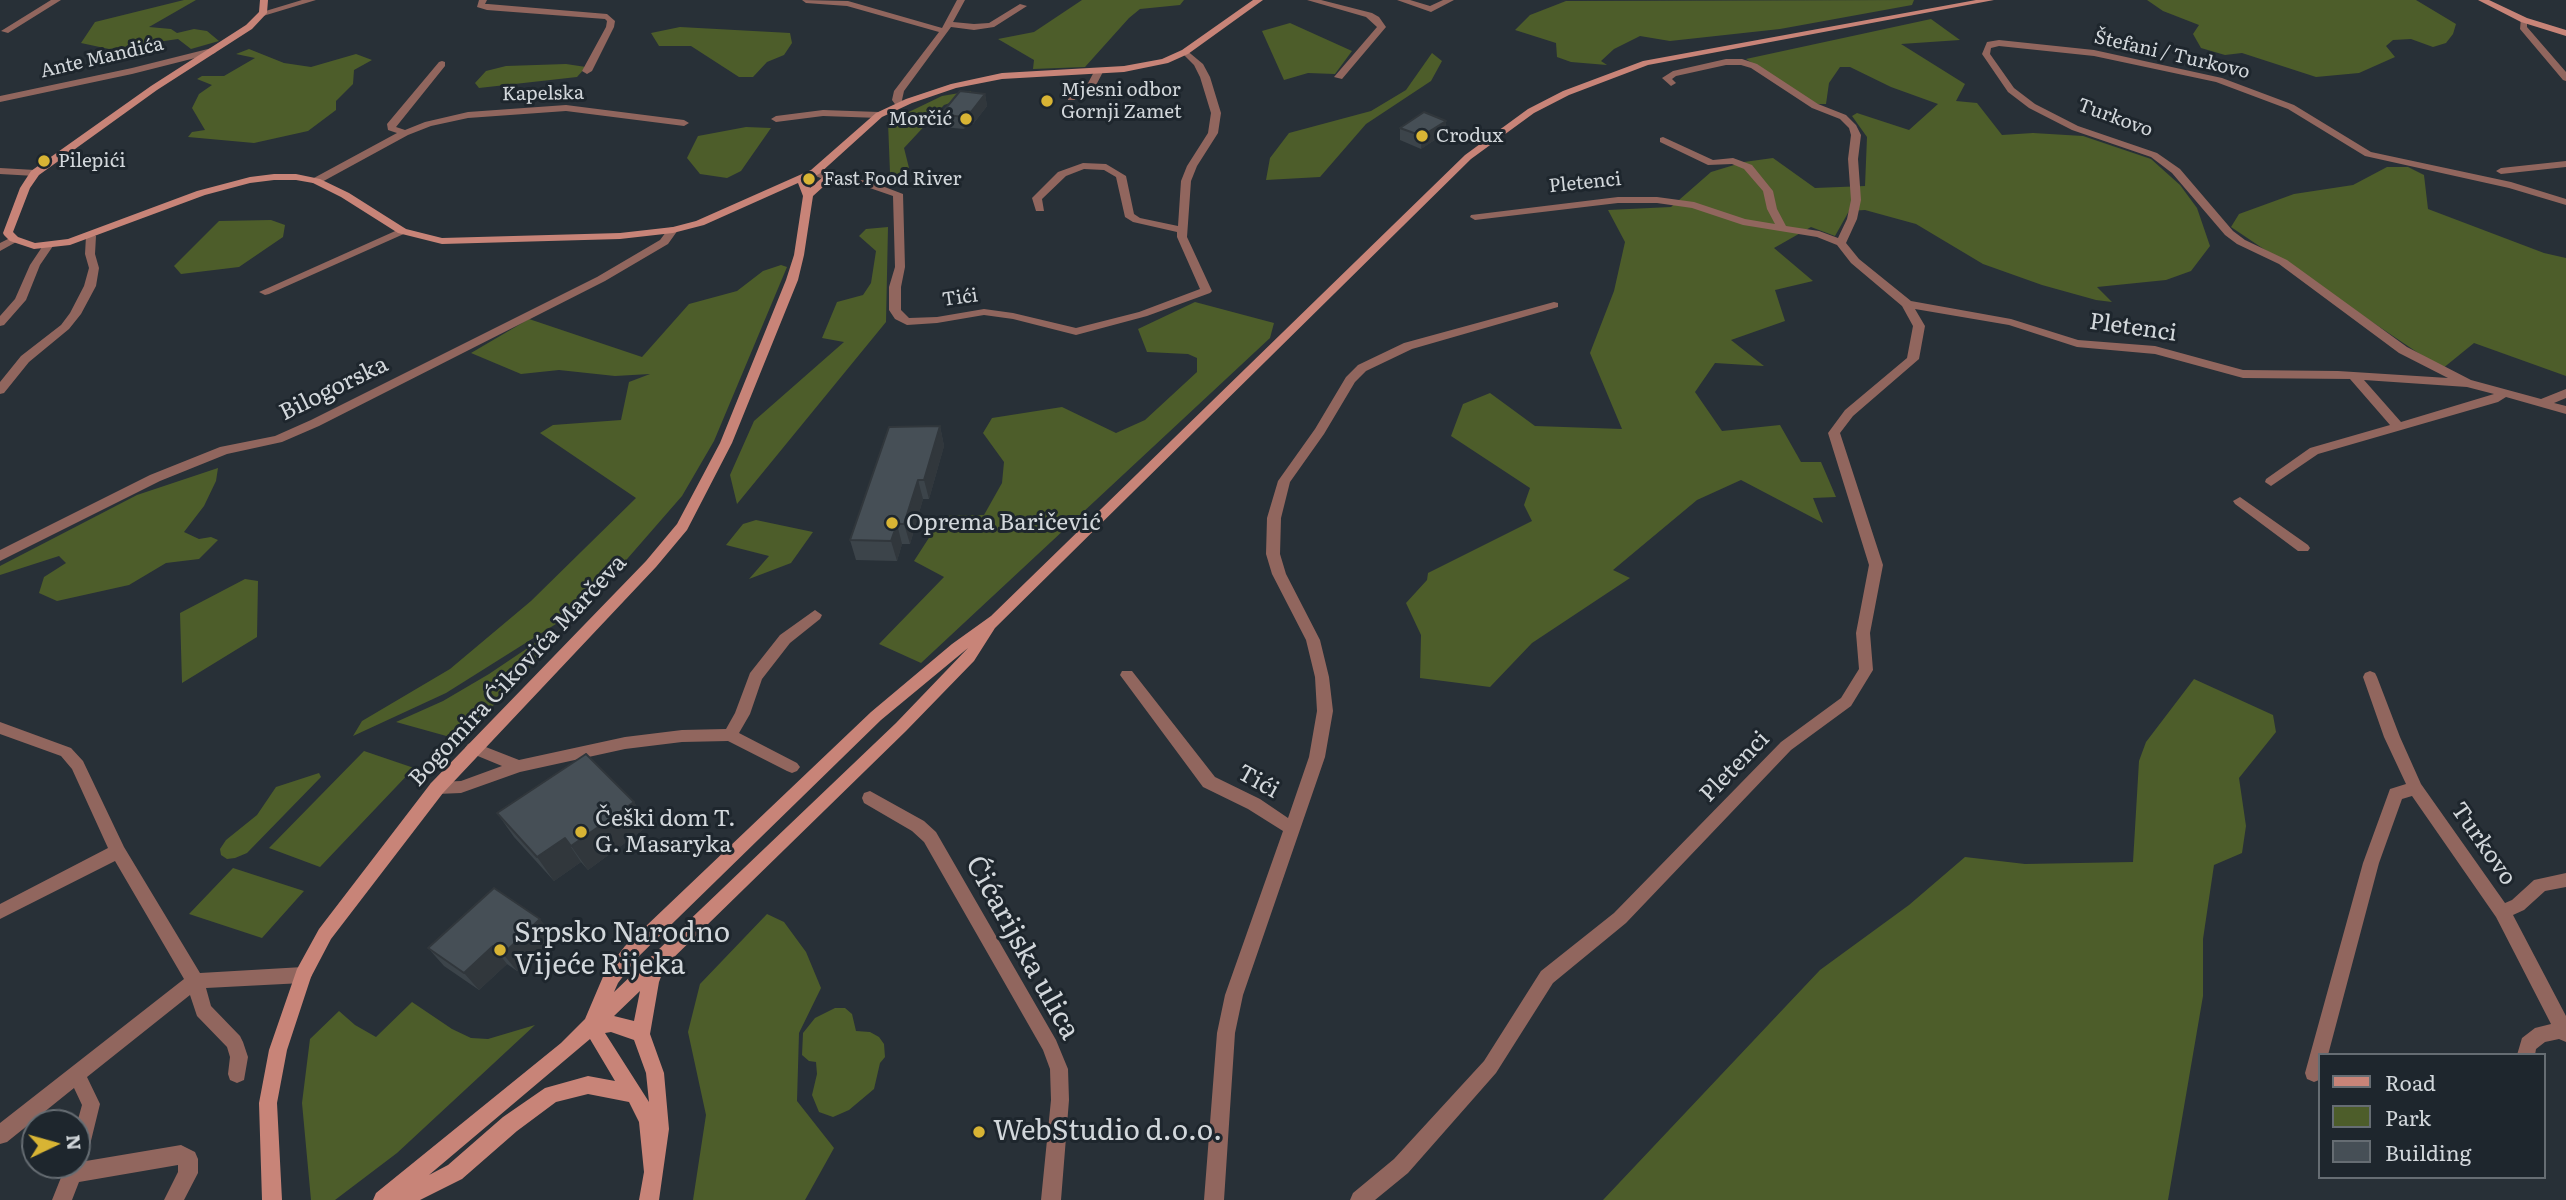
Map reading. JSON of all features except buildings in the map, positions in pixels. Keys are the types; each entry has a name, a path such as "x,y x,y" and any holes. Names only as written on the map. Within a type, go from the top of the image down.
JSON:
{"street":[{"path":"5,31 57,0"},
{"path":"263,13 264,0"},
{"path":"312,0 263,13 249,27 35,173 25,188 8,233 14,239 34,246 48,246 90,236 225,186 274,177 316,181 342,193 402,231 428,238 460,242 620,236 673,230 700,222 808,175 879,115 900,105 954,86 1002,75 1099,71 1145,66 1185,52 1259,0"},
{"path":"483,0 480,5 487,7 607,17 611,21 610,27 587,71"},
{"path":"806,0 848,4 946,28 982,27 1023,6"},
{"path":"900,105 897,100 899,92 946,28 961,0"},
{"path":"1311,0 1369,15 1382,27 1339,77"},
{"path":"1401,0 1431,9 1450,0"},
{"path":"653,1171 648,1121 635,1094 608,1056 592,1025 611,978 631,952 876,716 957,648 996,620 1468,157 1531,111 1592,82 1646,63 1989,0"},
{"path":"2482,0 2524,20 2566,33"},
{"path":"2524,20 2523,27 2566,78"},
{"name":"Štefani / Turkovo","path":"1999,43 2105,55 2218,80 2291,107 2368,154 2511,185 2566,202"},
{"name":"Turkovo","path":"1999,43 1990,44 1986,54 2011,90 2032,106 2075,128 2154,155 2176,171 2229,233 2241,242"},
{"name":"Ante Mandića","path":"0,99 212,51"},
{"name":"Tići","path":"808,175 865,183 898,194 900,267 895,287 895,310 899,317 907,322 984,312 1046,323 1076,332 1143,314 1206,290 1182,236 1186,181 1192,166 1213,133 1216,113 1205,77 1198,64 1185,52"},
{"path":"1671,83 1667,78 1673,74 1726,62 1742,62 1754,66 1815,106 1843,117 1853,127 1856,135 1853,159 1856,200 1852,219 1841,243"},
{"path":"405,133 391,128 392,124 442,64"},
{"path":"1072,98 1091,87 1099,71"},
{"name":"Kapelska","path":"316,181 405,133 448,119 538,108 589,109 684,123"},
{"path":"776,119 822,113 879,115"},
{"path":"1663,140 1712,163 1733,161 1748,167 1768,191 1772,209 1781,226"},
{"path":"2501,171 2566,164"},
{"path":"1040,209 1037,198 1062,174 1083,166 1106,167 1121,176 1129,215 1137,220 1183,230"},
{"path":"0,172 35,173"},
{"path":"808,175 808,195"},
{"path":"808,195 828,178"},
{"name":"Bogomira Ćikovića Marčeva","path":"271,1196 268,1103 278,1050 303,975 326,934 437,788 651,564 681,527 726,443 792,280 799,256 808,195"},
{"name":"Pletenci","path":"1360,1200 1401,1166 1490,1067 1547,977 1620,918 1786,746 1846,702 1866,670 1863,633 1876,565 1834,433 1849,413 1913,359 1919,326 1907,304 1855,261 1841,243 1819,234 1743,222 1694,205 1657,200 1618,200 1475,218"},
{"name":"Bilogorska","path":"0,556 155,478 224,450 278,439 326,418 611,273 664,242 673,230"},
{"path":"265,292 402,231"},
{"path":"0,390 25,359 65,327 75,314 90,286 94,268 90,254 90,236"},
{"path":"0,247 14,239"},
{"name":"Pletenci","path":"2241,242 2283,262 2403,349 2467,383"},
{"path":"0,323 20,300 35,265 48,246"},
{"name":"Pletenci","path":"1907,304 2011,322 2077,343 2155,350 2243,374 2467,383 2566,410"},
{"path":"1214,1200 1226,1033 1234,995 1317,757 1325,711 1322,677 1313,640 1279,574 1273,554 1273,519 1284,481 1320,431 1350,380 1362,368 1421,342 1554,305"},
{"path":"2354,377 2399,427"},
{"path":"2271,482 2314,451 2494,399 2505,393"},
{"path":"2543,403 2566,393"},
{"path":"2240,501 2303,548"},
{"path":"730,735 742,714 755,677 785,639 815,615"},
{"path":"383,1200 568,1049 659,958 901,727 969,657 996,620"},
{"name":"Tići","path":"1127,675 1209,782 1254,804 1291,828"},
{"name":"Turkovo","path":"2370,677 2392,737 2415,788 2502,912 2565,1032"},
{"path":"0,728 66,752 78,765 118,851 195,981 203,1010 234,1042 239,1057 237,1073"},
{"path":"437,788 461,787 519,766 625,743 682,736 730,735 792,767"},
{"path":"473,748 519,766"},
{"path":"2319,1053 2371,863 2396,794 2415,788"},
{"name":"Ćićarijska ulica","path":"870,799 918,826 930,837 1050,1046 1059,1069 1060,1100 1051,1200"},
{"path":"0,912 118,851"},
{"path":"2502,912 2518,905 2540,885 2566,880"},
{"path":"649,1200 660,1129 659,1101 655,1073 641,1034 650,982 659,958"},
{"path":"0,1135 195,981 303,975"},
{"path":"592,1025 611,1024 641,1034"},
{"path":"2526,1053 2528,1044 2541,1034 2565,1032"},
{"path":"2314,1073 2318,1058"},
{"path":"76,1074 91,1104 90,1109"},
{"path":"399,1200 455,1172 510,1124 552,1094 588,1086 635,1094"},
{"path":"91,1164 181,1155 188,1159 188,1173 174,1200"},
{"path":"62,1200 70,1179"}],"green space":[{"path":"184,0 196,0 149,27 171,29 177,33 194,29 207,31 219,41 191,49 178,39 109,49 81,43 95,22"},
{"path":"1082,0 1184,0 1180,5 1140,9 1085,67 1033,69 1034,60 998,39 1034,32"},
{"path":"1914,0 1912,5 1780,29 1670,41 1640,36 1614,49 1601,61 1607,65 1571,62 1557,57 1556,43 1515,30 1530,15 1566,1"},
{"path":"2147,0 2416,0 2456,24 2446,43 2433,47 2411,39 2393,40 2386,46 2395,57 2359,73 2316,77 2242,53 2225,55 2201,48 2193,34 2199,25 2163,11"},
{"path":"1931,19 1960,40 1901,44 1965,84 1956,101 1977,103 2002,135 2033,133 2083,136 2151,159 2180,185 2197,208 2210,246 2191,271 2166,280 2097,287 2112,302 2042,285 1983,264 1916,224 1865,210 1849,211 1835,236 1811,227 1774,248 1813,281 1775,290 1785,321 1731,340 1764,366 1715,363 1695,392 1722,431 1780,425 1801,462 1821,462 1836,497 1813,498 1823,523 1741,480 1697,500 1613,570 1630,578 1532,643 1490,687 1420,678 1421,635 1406,603 1427,580 1428,573 1532,521 1524,505 1530,488 1451,436 1463,404 1490,393 1535,426 1622,429 1590,353 1614,291 1625,242 1608,210 1671,207 1711,172 1744,162 1773,158 1815,188 1865,186 1867,137 1852,116 1857,113 1909,130 1938,104 1891,87 1850,67 1840,67 1829,83 1826,104 1817,104 1746,59"},
{"path":"1290,23 1352,51 1335,74 1308,73 1284,80 1262,31"},
{"path":"680,27 790,33 792,43 784,55 767,62 753,77 739,77 691,46 659,46 651,33"},
{"path":"249,49 284,63 311,67 356,54 372,60 354,70 353,84 336,101 336,110 308,131 254,143 188,137 192,132 205,130 192,108 199,94 212,85 197,79 202,76 224,76 255,58 236,54"},
{"path":"1432,53 1442,61 1431,81 1366,124 1320,177 1266,180 1270,158 1289,133 1371,111 1406,90"},
{"path":"566,64 586,67 577,77 479,88 475,83 486,71 506,66"},
{"path":"971,91 971,96 944,105 904,148 909,168 900,176 890,173 888,122 942,96"},
{"path":"746,127 771,128 741,171 727,178 700,174 687,158 698,136"},
{"path":"2387,167 2408,167 2424,175 2428,209 2544,253 2566,258 2566,376 2474,343 2442,369 2231,227 2239,214 2294,194 2353,185"},
{"path":"271,220 285,225 283,237 239,267 181,274 174,266 219,221"},
{"path":"888,227 886,322 737,504 730,475 754,421 844,342 822,338 837,302 863,295 871,283 876,251 859,236 866,229"},
{"path":"781,265 787,267 714,441 682,496 621,566 559,622 446,693 353,736 362,721 450,669 531,601 636,498 540,433 553,425 621,420 629,382 650,374 615,376 559,370 521,374 471,353 529,319 642,357 689,304 737,291 763,271"},
{"path":"1195,302 1274,323 1270,338 921,663 879,644 944,577 914,561 943,516 984,515 1002,483 1004,462 983,433 992,418 1062,407 1116,433 1145,420 1197,372 1197,358 1188,354 1147,352 1138,329"},
{"path":"218,468 216,481 204,506 184,532 199,539 211,537 218,540 199,559 166,563 129,585 57,601 39,593 44,577 66,563 59,556 0,575 0,566 137,495"},
{"path":"756,520 813,532 791,563 749,579 769,556 726,545 743,524"},
{"path":"245,579 258,581 257,637 182,683 180,613"},
{"path":"561,635 463,737 450,737 396,722 443,701 535,643"},
{"path":"2194,679 2273,715 2276,732 2239,778 2246,826 2242,853 2214,865 2203,939 2203,996 2168,1200 1603,1200 1820,970 1909,905 1965,857 2025,864 2133,862 2139,761 2146,742"},
{"path":"364,751 414,768 320,867 269,848"},
{"path":"319,773 321,777 247,853 227,859 221,855 220,849 226,840 257,815 276,787"},
{"path":"233,868 304,891 262,938 189,914"},
{"path":"767,914 784,922 806,952 821,988 799,1033 797,1101 834,1148 805,1200 693,1200 706,1115 688,1032 700,984"},
{"path":"412,1002 452,1029 471,1038 488,1039 535,1025 397,1153 335,1200 311,1200 302,1103 310,1039 339,1011 355,1025 376,1037"},
{"path":"835,1008 845,1008 852,1014 856,1031 870,1032 879,1037 884,1044 885,1057 880,1063 874,1089 849,1110 833,1117 819,1112 812,1095 817,1074 816,1062 809,1061 802,1055 803,1033 815,1018"}],"place":[{"name":"Mjesni odbor Gornji Zamet","path":"1047,101"},
{"name":"Morčić","path":"966,119"},
{"name":"Crodux","path":"1422,136"},
{"name":"Pilepići","path":"44,161"},
{"name":"Fast Food River","path":"809,179"},
{"name":"Oprema Baričević","path":"892,523"},
{"name":"Češki dom T. G. Masaryka","path":"581,832"},
{"name":"Srpsko Narodno Vijeće Rijeka","path":"500,950"},
{"name":"WebStudio d.o.o.","path":"979,1132"}]}
